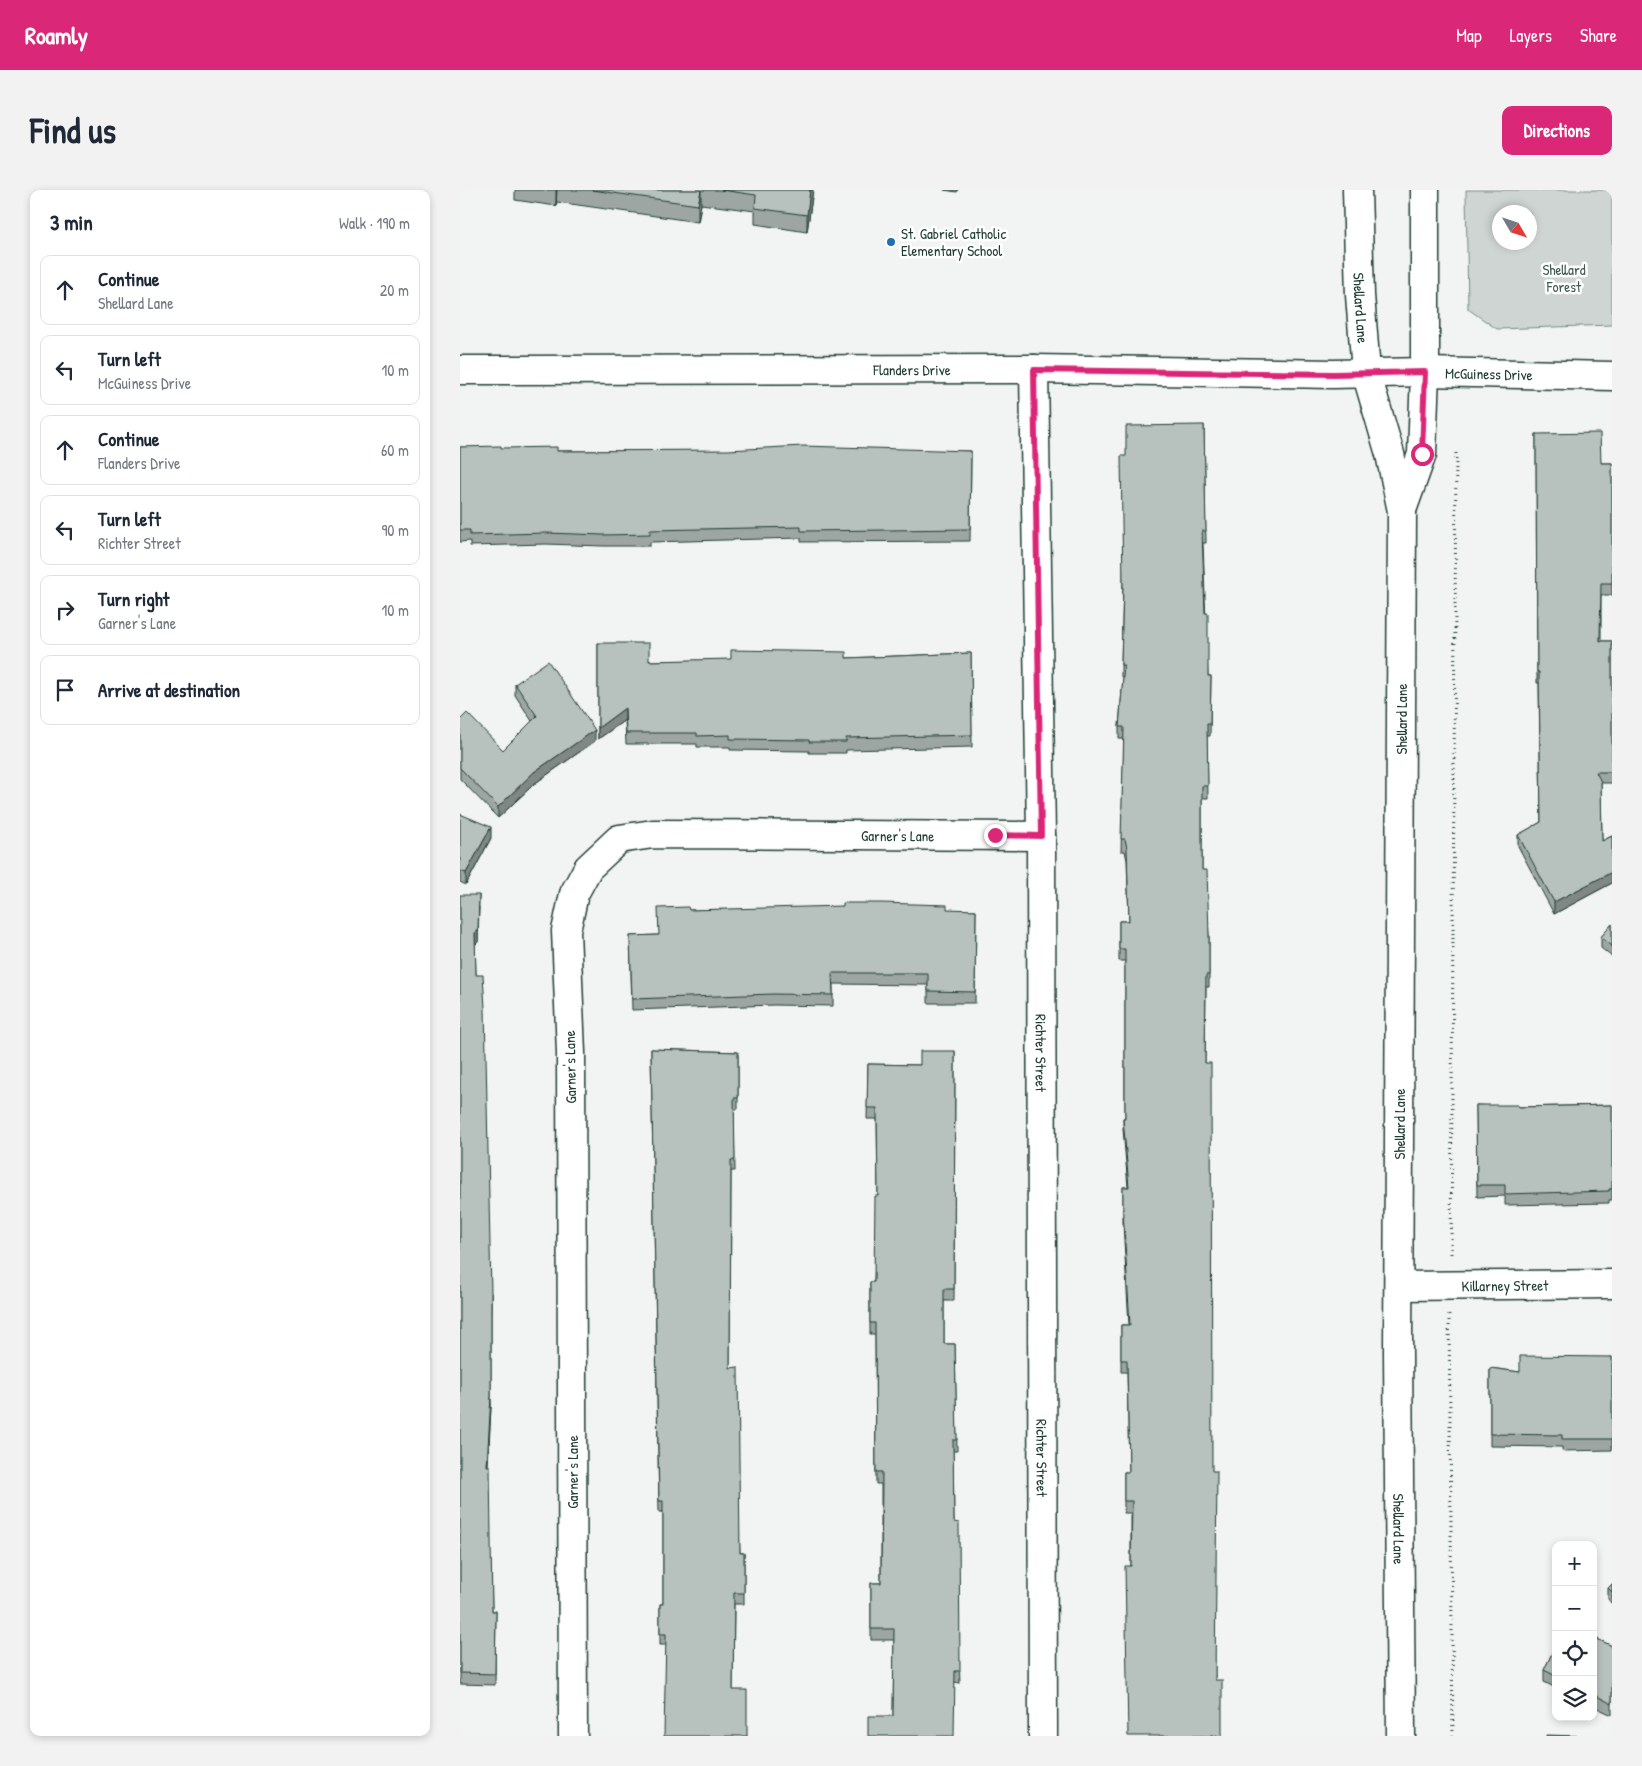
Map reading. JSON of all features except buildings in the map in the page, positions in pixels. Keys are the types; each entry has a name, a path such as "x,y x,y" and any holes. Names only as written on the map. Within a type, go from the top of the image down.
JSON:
{"street":[{"name":"Shellard Lane","path":"1357,190 1360,295 1366,372 1390,454 1402,511 1399,1286 1401,1736"},
{"name":"Shellard Lane","path":"1402,511 1422,454 1425,372 1425,190"},
{"name":"Flanders Drive","path":"460,370 1034,370 1333,374 1366,372"},
{"name":"Richter Street","path":"1034,370 1041,836 1043,1736"},
{"name":"McGuiness Drive","path":"1366,372 1612,376"},
{"name":"Garner's Lane","path":"573,1736 571,1053 566,931 574,894 588,868 619,839 652,834 1041,836"},
{"name":"Killarney Street","path":"1399,1286 1612,1284"}],"path":[{"path":"1453,1736 1449,1286 1452,1231 1456,445"}],"green space":[{"name":"Shellard Forest","path":"1466,190 1612,190 1612,325 1497,329 1468,309"}],"place":[{"name":"St. Gabriel Catholic Elementary School","path":"891,242"}],"route":[{"path":"995,835 1041,836 1034,370 1333,374 1425,372 1422,454"}]}
